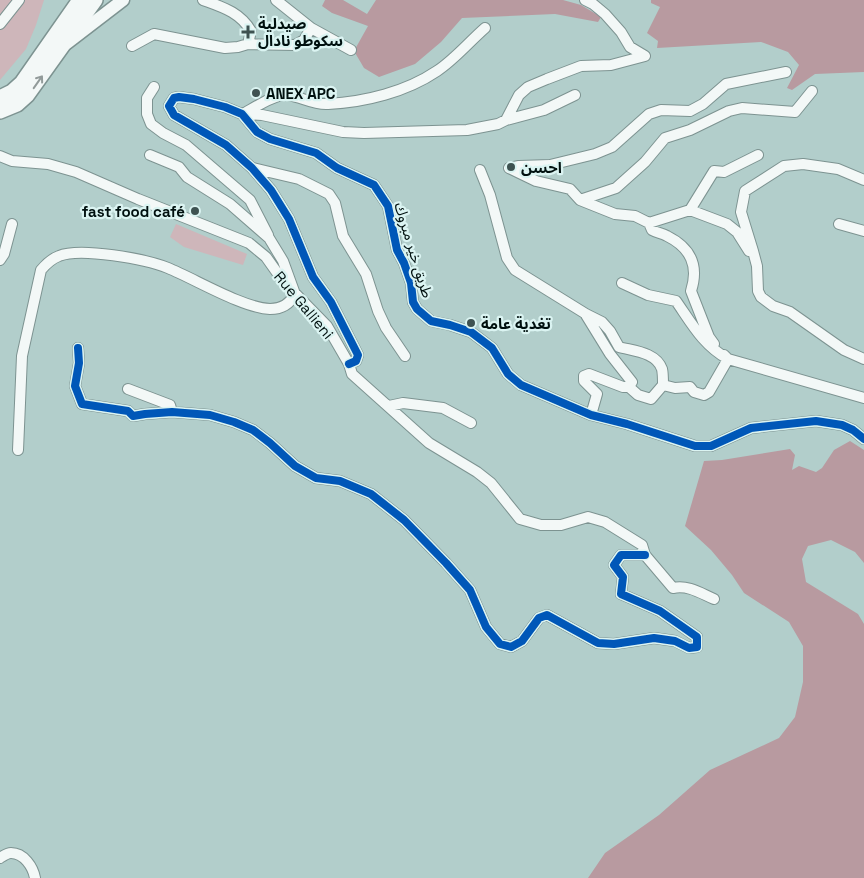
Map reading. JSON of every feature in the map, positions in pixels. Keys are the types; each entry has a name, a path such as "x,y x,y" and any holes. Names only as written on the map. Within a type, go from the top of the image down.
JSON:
{"highway":[{"path":"0,98 12,92 22,83 80,0"},
{"path":"0,111 16,104 28,95 95,0"}],"main road":[{"path":"63,46 123,0"}],"street":[{"path":"0,24 19,0"},
{"path":"203,0 240,16 251,31 248,44"},
{"path":"276,0 312,28 351,50"},
{"path":"506,120 519,95 528,87 581,66 611,65 645,56 630,47 621,32 605,14 585,0"},
{"path":"132,46 154,34 225,48 248,44 295,45 304,40 312,28"},
{"path":"242,114 274,97 286,94 314,104 327,104 392,92 415,83 437,71 485,28"},
{"path":"728,359 709,337 691,292 695,279 694,264 688,253 678,243 666,235 652,230 649,223 635,216 615,214 580,200 570,189 536,180 509,168 550,165 595,154 612,147 649,114 661,110 690,111 703,104 726,84 786,72"},
{"path":"18,450 22,356 41,270 49,261 60,255 82,253 117,256 166,267 248,304 270,309 284,306 291,302 295,294 283,261 250,200 186,146 163,134 151,124 147,114 147,98 154,87"},
{"path":"580,200 616,188 645,162 665,138 690,130 729,111 742,108 795,112 812,91"},
{"path":"242,114 270,117 343,132 364,134 467,130 498,124 544,110 575,95"},
{"name":"طريق خير مبروك","path":"349,364 356,362 358,356 331,302 313,277 289,219 280,203 252,168 226,145 174,115 169,106 174,98 194,98 242,114 258,132 270,139 316,153 336,168 374,185 388,206 397,250 411,283 413,302 422,315 431,321 471,332 492,348 508,374 521,385 591,414 695,446 711,446 751,428 816,421 842,425 853,430 864,439"},
{"path":"690,111 690,130"},
{"path":"150,155 179,167 187,177 230,204 269,238"},
{"name":"Rue Gallieni","path":"0,156 12,161 48,164 76,172 249,243 266,257 295,294 327,326 349,364 352,374 390,406 409,427 429,443 478,472 491,483 520,519 541,525 561,525 588,517 605,522 642,545 645,555"},
{"path":"690,210 714,171 724,172 758,156"},
{"path":"864,180 838,169 802,164 784,166 745,191 741,212 756,263 758,291 761,298 767,303 790,312 844,350 864,359"},
{"path":"252,168 298,179 329,194 335,203 343,236 366,274 378,311 386,328 405,356"},
{"path":"480,170 490,195 507,258 515,270 602,322 610,331 619,347 645,353 654,359 662,368 663,385 651,400 638,395 586,314"},
{"path":"649,223 690,210 727,224 737,232 756,263"},
{"path":"0,260 4,254 12,224"},
{"path":"839,224 864,231"},
{"path":"622,283 648,295 676,301 702,338 714,351 728,359 864,398"},
{"path":"78,348 79,363 75,386 82,404 128,411 133,416 172,412 210,415 234,422 253,430 295,466 316,478 340,482 371,494 404,520 470,590 486,627 500,644 511,647 522,641 538,618 547,615 598,643 614,644 654,638 675,641 689,648 697,647 697,637 672,619 660,611 620,594 623,577 614,565 621,555 645,555 673,588 682,586 690,588 714,599"},
{"path":"663,385 675,388 690,387 694,392 704,395 709,392 728,359"},
{"path":"591,414 597,394 584,381 584,376 589,374 608,383 623,387 631,384"},
{"path":"128,388 170,405 172,412"},
{"path":"390,406 403,403 443,408 471,423"},
{"path":"0,858 10,853 17,854 33,868 35,878"}],"shaded area":[{"path":"0,0 44,0 26,49 0,80"},
{"path":"325,0 343,0 367,14 376,0 563,0 581,5 601,17 598,22 555,14 462,18 441,42 415,64 379,77 364,68 354,51 368,26 332,13 322,6"},
{"path":"651,0 864,0 864,72 815,74 792,90 787,88 799,65 788,52 761,42 657,48 658,41 647,33 660,7 651,3"},
{"path":"176,224 247,254 243,265 184,247 170,237"},
{"path":"850,441 864,450 864,563 855,552 831,540 808,546 802,559 806,582 858,614 864,624 864,878 588,878 605,853 659,815 710,770 779,738 795,717 803,682 803,646 789,622 744,593 711,550 685,526 704,461 790,449 795,455 792,470 799,466 816,472 822,468 834,450"}],"cycle path":[{"path":"349,364 356,361 358,355 331,302 313,277 289,219 271,190 252,168 226,145 174,115 169,106 174,98 194,99 225,107 242,114 257,132 270,139 316,153 337,168 374,185 388,206 397,250 411,283 413,302 417,309 431,321 471,332 492,348 508,374 521,385 591,415 627,424 695,446 711,446 751,428 816,421 842,425 853,430 864,439"},
{"path":"78,348 79,363 75,386 82,404 128,411 133,416 172,412 210,415 234,422 253,430 295,466 316,478 340,481 371,494 404,520 470,590 486,627 500,644 511,647 522,641 539,618 547,615 598,643 614,644 654,638 675,641 689,648 697,647 697,637 660,611 621,594 623,577 614,565 621,555 645,555"}],"place":[{"name":"صيدلية سكوطو نادال","path":"248,32"},
{"name":"ANEX APC","path":"256,93"},
{"name":"احسن","path":"511,167"},
{"name":"fast food café","path":"195,211"},
{"name":"تغدية عامة","path":"471,323"}]}
